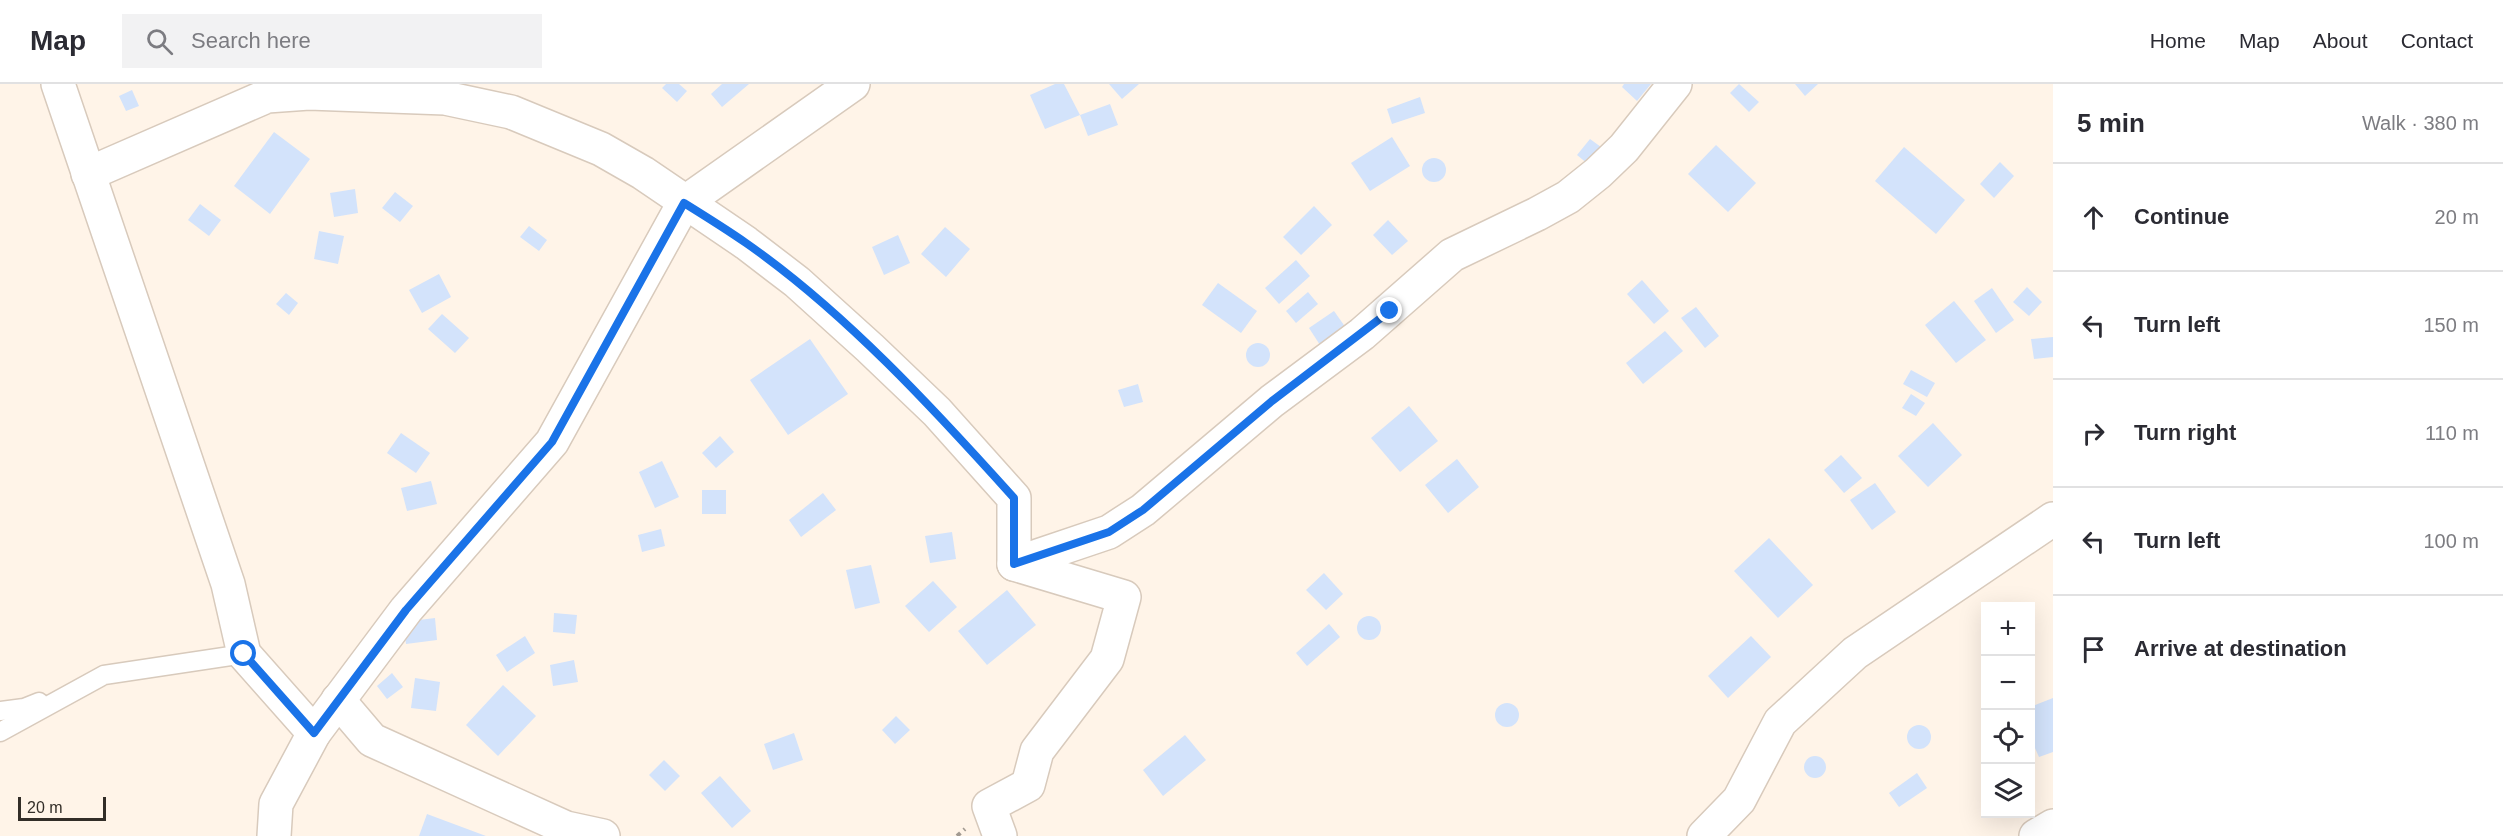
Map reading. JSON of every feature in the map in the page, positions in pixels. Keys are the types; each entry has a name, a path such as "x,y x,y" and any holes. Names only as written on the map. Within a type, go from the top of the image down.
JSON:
{"street":[{"path":"58,84 228,584 244,654 314,733"},
{"path":"274,836 276,804 314,733 406,610 552,442 684,203 853,84"},
{"path":"1014,564 1109,532 1143,510 1272,401 1362,334 1452,255 1568,197 1624,148 1676,84"},
{"path":"88,174 267,96 309,93 481,92 511,112 601,149 643,173 746,243 797,282 936,412 1014,498 1014,564"},
{"path":"1704,836 1739,800 1780,722 1829,675 1855,654 2053,519"},
{"path":"1000,836 989,806 1028,785 1037,751 1107,659 1124,597 1014,564"},
{"path":"339,700 372,740 567,828 603,836"},
{"path":"2036,836 2053,826"}],"lane":[{"path":"0,711 24,708 104,675 244,654"},
{"path":"0,732 104,675"}],"building":[{"path":"666,84 679,84 687,91 677,102 662,88"},
{"path":"722,84 749,84 722,107 711,94"},
{"path":"1055,84 1064,84 1080,115 1045,129 1030,95"},
{"path":"1109,84 1139,84 1122,99"},
{"path":"1624,84 1651,84 1637,101 1622,87"},
{"path":"1739,84 1759,102 1749,112 1730,93"},
{"path":"1795,84 1818,84 1805,96"},
{"path":"132,90 139,106 126,111 119,96"},
{"path":"1420,97 1425,113 1392,124 1387,109"},
{"path":"1110,104 1118,125 1088,136 1080,115"},
{"path":"274,132 310,159 270,214 234,186"},
{"path":"1392,137 1410,166 1370,191 1351,163"},
{"path":"1590,139 1601,147 1588,164 1577,155"},
{"path":"1716,145 1756,183 1728,212 1688,174"},
{"path":"1904,147 1965,200 1936,234 1875,181"},
{"path":"1434,158 1439,159 1445,165 1445,175 1439,181 1434,182 1429,181 1423,175 1422,170 1423,165 1429,159"},
{"path":"2000,162 2014,176 1994,198 1980,184"},
{"path":"355,189 358,213 334,217 330,193"},
{"path":"395,192 413,206 400,222 382,208"},
{"path":"200,204 221,220 209,236 188,220"},
{"path":"1314,206 1332,225 1301,255 1283,237"},
{"path":"1388,220 1408,241 1392,255 1373,235"},
{"path":"529,226 547,240 539,251 520,237"},
{"path":"945,227 970,249 946,277 921,254"},
{"path":"319,231 344,236 338,264 314,259"},
{"path":"898,235 910,263 884,275 872,247"},
{"path":"1296,260 1310,276 1279,304 1265,288"},
{"path":"439,274 451,297 422,313 409,290"},
{"path":"1642,280 1669,311 1654,324 1627,294"},
{"path":"1218,283 1257,311 1241,333 1202,305"},
{"path":"2027,287 2042,302 2029,316 2013,302"},
{"path":"1992,288 2014,320 1996,333 1974,301"},
{"path":"1308,292 1318,304 1296,323 1286,311"},
{"path":"286,293 298,303 289,315 276,304"},
{"path":"1954,301 1986,340 1956,363 1925,325"},
{"path":"1696,307 1719,336 1705,348 1681,318"},
{"path":"1334,311 1346,328 1320,345 1309,328"},
{"path":"442,314 469,338 455,353 428,329"},
{"path":"1665,331 1683,351 1643,384 1626,363"},
{"path":"2053,337 2053,357 2034,359 2031,339"},
{"path":"810,339 848,394 788,435 750,380"},
{"path":"1258,343 1263,344 1269,350 1269,360 1263,366 1258,367 1253,366 1247,360 1246,355 1247,350 1253,344"},
{"path":"1911,370 1935,383 1927,397 1903,384"},
{"path":"1138,384 1143,402 1124,407 1118,390"},
{"path":"1911,394 1925,403 1916,416 1902,408"},
{"path":"1409,406 1438,441 1400,472 1371,438"},
{"path":"1933,423 1962,455 1928,487 1898,456"},
{"path":"401,433 430,453 416,473 387,453"},
{"path":"720,436 734,452 716,468 702,453"},
{"path":"1841,455 1862,478 1844,493 1824,470"},
{"path":"1457,459 1479,487 1448,513 1425,485"},
{"path":"662,461 679,497 655,508 639,472"},
{"path":"431,481 437,504 407,511 401,488"},
{"path":"1875,483 1896,512 1872,530 1850,500"},
{"path":"702,490 726,490 726,514 702,514"},
{"path":"823,493 836,510 801,537 789,520"},
{"path":"661,529 665,546 642,552 638,535"},
{"path":"952,532 956,559 930,563 925,536"},
{"path":"1769,538 1813,585 1778,618 1734,571"},
{"path":"871,565 880,603 855,609 846,570"},
{"path":"1324,573 1343,594 1326,610 1306,590"},
{"path":"933,581 957,607 929,632 905,606"},
{"path":"1007,590 1036,625 987,665 958,631"},
{"path":"554,613 577,615 575,634 553,632"},
{"path":"1369,616 1374,617 1380,623 1380,633 1374,639 1369,640 1364,639 1358,633 1357,628 1358,623 1364,617"},
{"path":"435,618 437,640 406,644 403,622"},
{"path":"1329,624 1340,637 1307,666 1296,653"},
{"path":"525,636 535,653 507,672 496,655"},
{"path":"1751,636 1771,657 1728,698 1708,676"},
{"path":"574,660 578,682 553,686 550,665"},
{"path":"392,673 403,687 387,699 377,686"},
{"path":"415,678 440,682 436,711 411,708"},
{"path":"503,685 536,716 498,756 466,725"},
{"path":"2053,698 2053,752 2039,757 2035,748 2035,705"},
{"path":"1507,703 1512,704 1518,710 1518,720 1512,726 1507,727 1502,726 1496,720 1495,715 1496,710 1502,704"},
{"path":"896,716 910,730 895,744 882,730"},
{"path":"1919,725 1924,726 1930,732 1930,742 1924,748 1919,749 1914,748 1908,742 1907,737 1908,732 1914,726"},
{"path":"794,733 803,760 773,770 764,744"},
{"path":"1185,735 1206,760 1163,796 1143,770"},
{"path":"1815,756 1823,759 1826,767 1823,775 1815,778 1807,775 1804,767 1807,759"},
{"path":"664,760 680,776 665,791 649,775"},
{"path":"1917,773 1927,788 1899,807 1889,793"},
{"path":"720,776 751,811 732,828 701,793"},
{"path":"427,814 486,836 419,836"}],"route":[{"path":"244,654 314,733 406,610 552,442 684,203 746,243 797,282 936,412 1014,498 1014,564 1109,532 1143,510 1272,401 1390,311"}]}
